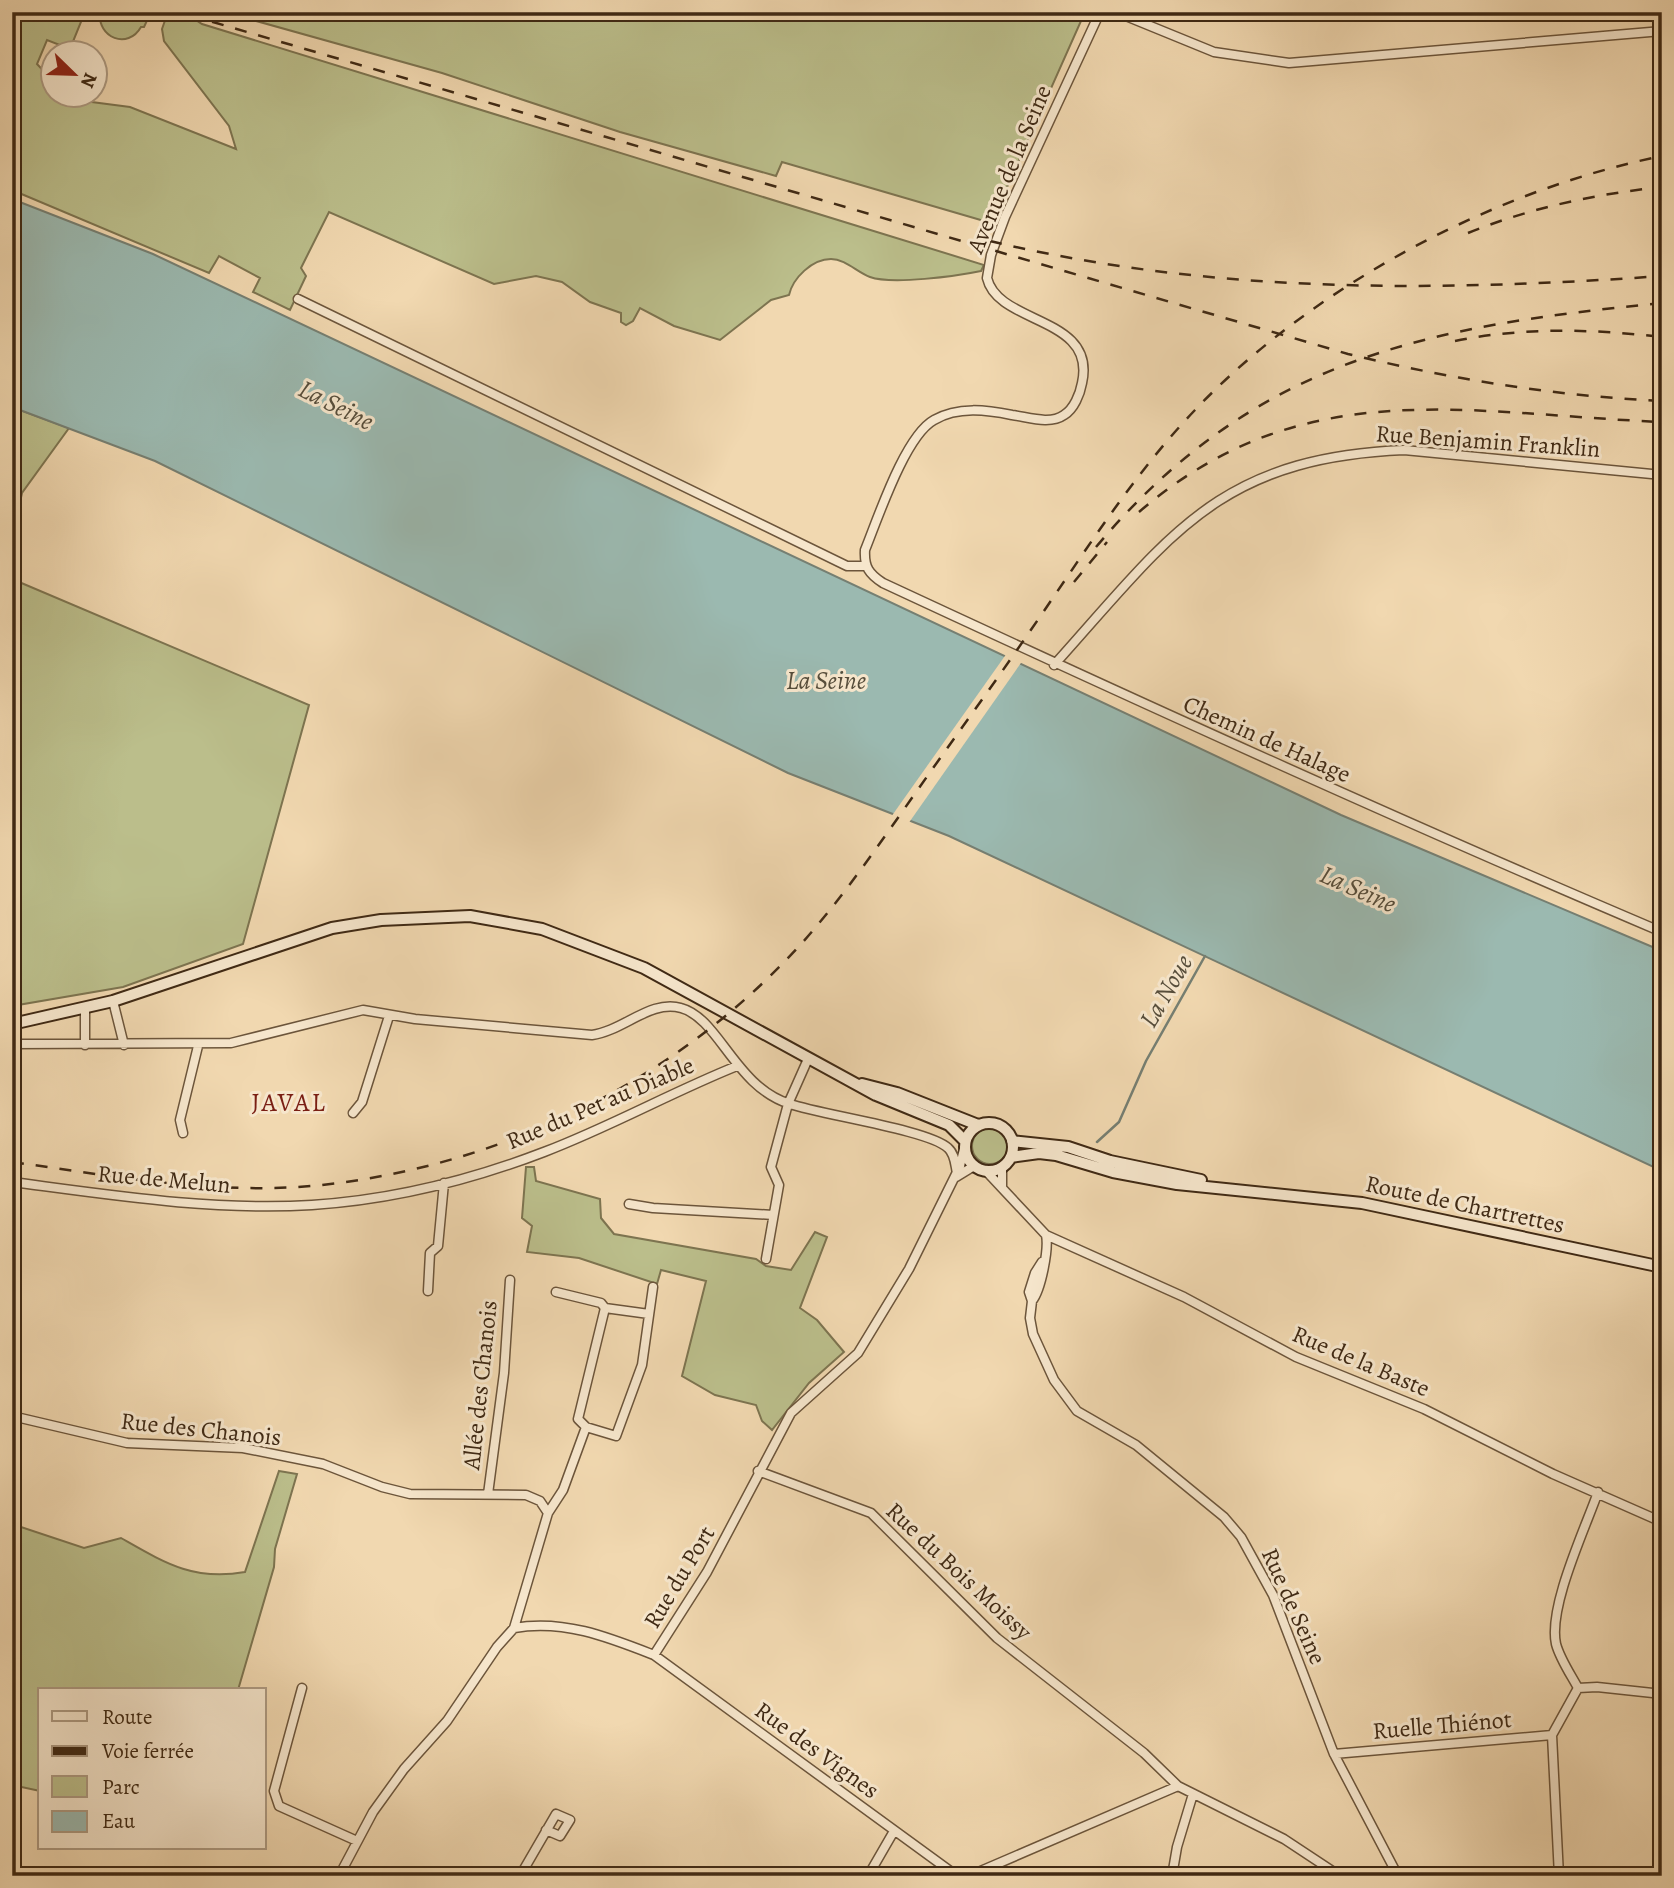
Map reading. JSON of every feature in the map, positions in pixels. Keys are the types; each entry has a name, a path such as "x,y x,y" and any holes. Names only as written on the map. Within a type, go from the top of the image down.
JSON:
{"main road":[{"path":"12,1024 113,1001 332,928 381,920 470,916 542,929 644,968 808,1059 894,1104 949,1125 965,1145 974,1166 986,1171 1002,1167 1010,1157 1012,1140 999,1124 978,1125 897,1093 852,1082"},
{"path":"965,1145 978,1125"},
{"name":"Route de Chartrettes","path":"1012,1140 1068,1147 1110,1161 1258,1191"},
{"name":"Route de Chartrettes","path":"1010,1157 1039,1153 1056,1155 1113,1172 1165,1181 1362,1203 1662,1267"}],"street":[{"name":"Avenue de la Seine","path":"865,566 864,550 906,457 917,436 933,420 969,411 1053,420 1070,410 1080,392 1084,370 1078,348 1062,334 998,296 987,278 991,255 1005,217 1100,12"},
{"path":"1116,12 1214,52 1289,62 1662,31"},
{"path":"298,299 847,566 865,566"},
{"name":"Rue Benjamin Franklin","path":"1054,665 1156,551 1188,520 1248,482 1303,462 1362,452 1404,450 1662,475"},
{"name":"Chemin de Halage","path":"865,566 871,575 884,583 1054,665 1456,845 1662,932"},
{"path":"113,1001 124,1045"},
{"path":"12,1044 198,1046 231,1043 363,1010 415,1019 592,1035 609,1033 649,1010 678,1007 700,1019 759,1089 788,1104 939,1142 952,1153 955,1176 974,1166"},
{"path":"85,1009 85,1045"},
{"path":"353,1113 362,1102 389,1016"},
{"path":"183,1133 180,1120 198,1046"},
{"path":"766,1259 779,1185 771,1167 792,1091 808,1059"},
{"name":"Rue du Pet au Diable","path":"313,1205 444,1183 544,1152 687,1085 737,1066"},
{"name":"Rue du Port","path":"514,1628 533,1625 562,1626 598,1634 654,1655 707,1572 791,1413 858,1353 909,1269 955,1176 965,1145"},
{"path":"1002,1167 1002,1188"},
{"path":"986,1171 1046,1235"},
{"name":"Rue de Melun","path":"12,1182 176,1202 313,1205"},
{"path":"428,1291 430,1253 438,1246 444,1183"},
{"path":"629,1204 653,1208 774,1215"},
{"name":"Rue de Seine","path":"1046,1235 1047,1247 1029,1292 1032,1301 1030,1318 1033,1334 1055,1380 1074,1409 1136,1444 1224,1517 1241,1536 1273,1595 1335,1754 1398,1876"},
{"name":"Rue de la Baste","path":"1046,1235 1184,1297 1296,1357 1424,1409 1553,1474 1662,1522"},
{"name":"Allée des Chanois","path":"488,1494 505,1373 510,1280"},
{"path":"605,1308 578,1419 586,1427 616,1436 642,1365 653,1286"},
{"path":"556,1292 601,1303 605,1308 649,1314"},
{"name":"Rue des Chanois","path":"12,1416 127,1443 256,1451 323,1464 382,1487 411,1494 526,1495 540,1501 548,1513"},
{"path":"339,1876 357,1841 404,1769 447,1721 514,1628 548,1513 564,1490 586,1427"},
{"name":"Rue du Bois Moissy","path":"758,1471 871,1513 997,1638 1144,1753 1178,1786 1284,1839 1340,1876"},
{"path":"1578,1688 1557,1646 1555,1629 1560,1600 1598,1492"},
{"name":"Rue des Vignes","path":"654,1655 957,1876"},
{"path":"1578,1688 1597,1687 1662,1694"},
{"path":"302,1688 274,1791 279,1806 357,1841"},
{"path":"1559,1876 1552,1735 1578,1688"},
{"name":"Ruelle Thiénot","path":"1335,1754 1552,1735"},
{"path":"969,1876 1178,1786"},
{"path":"1172,1876 1177,1847 1193,1794"},
{"path":"520,1876 546,1830"},
{"path":"868,1876 894,1831"},
{"path":"12,1873 22,1876"}],"green space":[{"path":"12,12 85,12 74,38 38,38 38,108 108,108 108,104 130,107 236,149 229,126 164,41 162,29 168,12 195,12 193,18 202,24 984,265 981,271 970,273 893,280 870,277 846,263 824,260 804,271 789,295 771,300 720,340 674,326 640,308 633,321 626,325 621,322 621,313 590,302 562,282 536,276 494,284 329,212 301,268 306,276 290,310 253,292 260,278 219,256 209,273 12,190"},
{"path":"100,12 151,12 144,27 129,38 122,39 114,38 103,29"},
{"path":"224,12 1085,12 991,223 782,162 776,176 620,132 442,73"},
{"path":"12,407 69,428 22,493 12,539"},
{"path":"12,579 309,705 243,944 123,987 12,1006"},
{"path":"990,1128 1003,1133 1008,1146 1003,1159 990,1164 977,1159 972,1146 977,1133"},
{"path":"526,1167 534,1167 536,1181 600,1199 601,1218 614,1234 756,1259 766,1266 791,1270 815,1232 827,1237 800,1308 817,1320 844,1352 809,1383 772,1430 762,1421 756,1405 715,1395 682,1376 706,1281 661,1270 657,1284 579,1258 527,1252 532,1226 522,1218"},
{"path":"279,1471 297,1474 275,1549 274,1567 239,1688 38,1688 38,1791 12,1785 12,1524 84,1548 121,1538 166,1562 195,1572 245,1572"}],"water":[{"name":"La Seine","path":"12,199 153,254 1341,815 1662,951 1662,1171 949,836 788,773 155,461 12,407"}],"pier":[{"path":"1007,653 1023,660 908,824 891,817"}],"waterway":[{"name":"La Noue","path":"1097,1142 1119,1122 1146,1061 1205,956"}],"railway":[{"path":"189,15 1348,354 1504,385 1662,401"},
{"path":"12,1162 206,1186 283,1188 322,1185 390,1174 456,1158 521,1136 584,1108 644,1075 700,1036 753,992 817,926 874,852 1128,490 1171,436 1242,365 1294,323 1350,284 1410,249 1535,193 1599,172 1662,156"},
{"path":"1468,233 1563,203 1662,187"},
{"path":"990,241 1156,271 1240,280 1408,286 1493,285 1662,276"},
{"path":"1096,547 1156,483 1219,432 1283,393 1351,363 1422,340 1497,324 1662,303"},
{"path":"1455,341 1532,331 1610,332 1662,337"},
{"path":"1139,512 1201,467 1262,437 1325,419 1389,411 1454,410 1662,422"},
{"path":"1074,582 1107,542"}],"district":[{"name":"JAVAL","path":"289,1102"}]}
